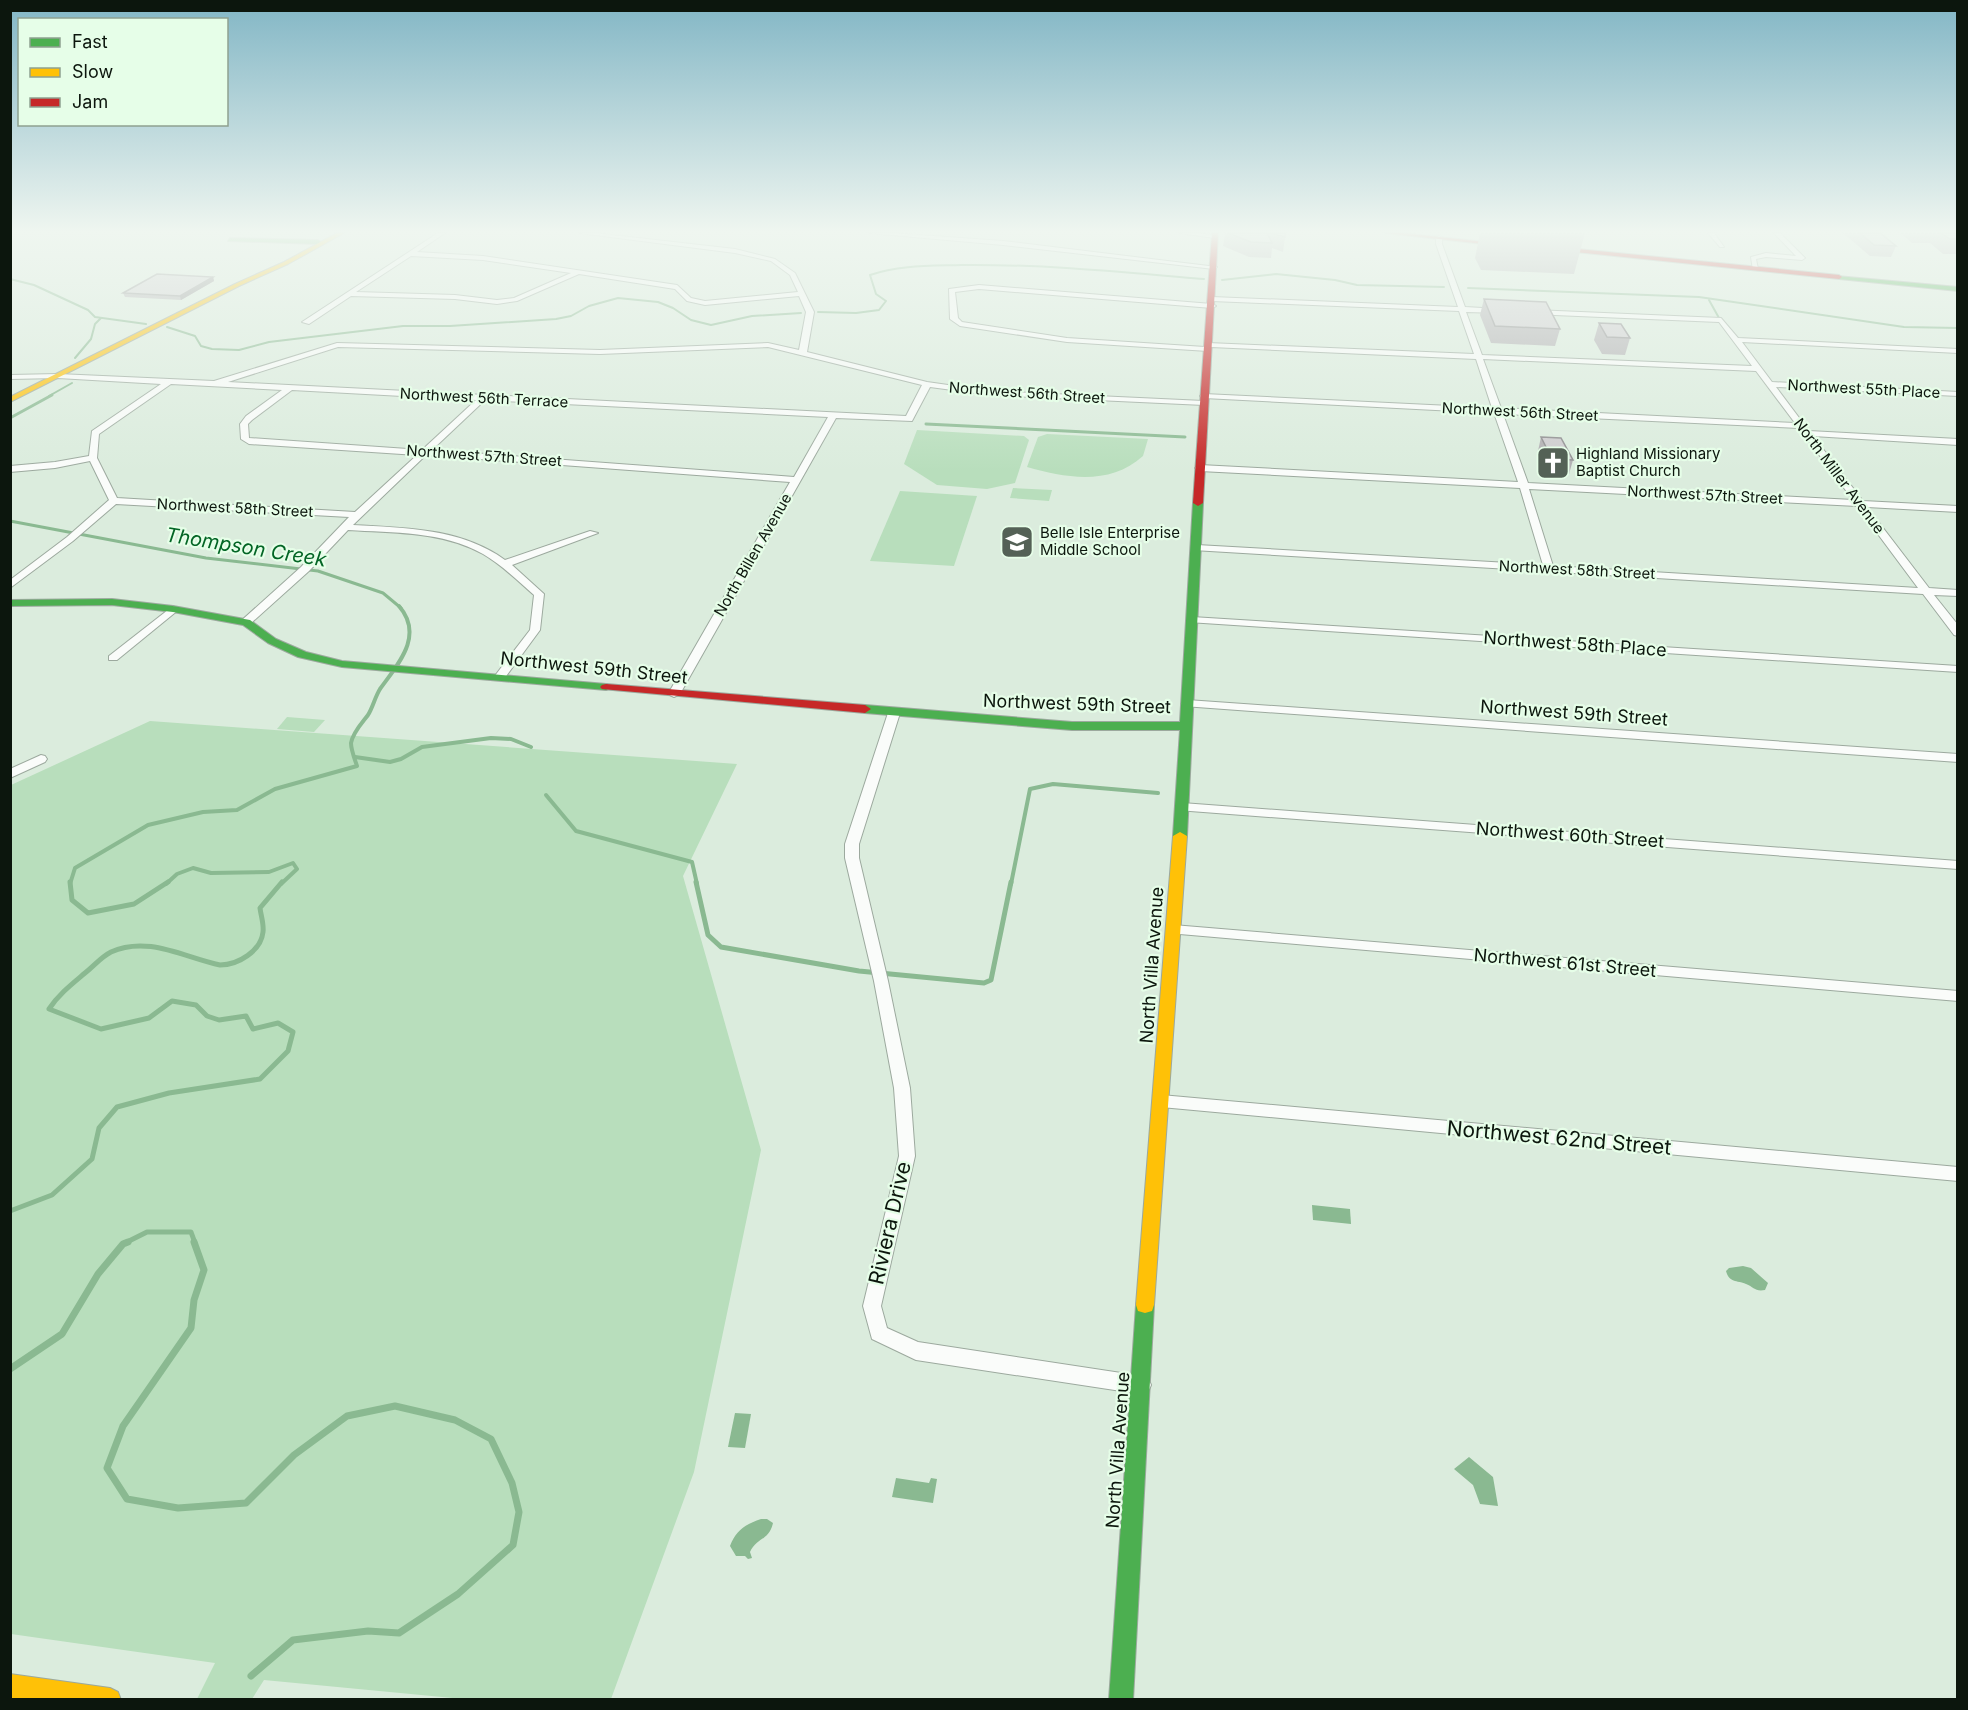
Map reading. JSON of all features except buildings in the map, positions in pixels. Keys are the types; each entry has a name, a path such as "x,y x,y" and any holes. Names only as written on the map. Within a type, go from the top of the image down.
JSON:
{"main road":[{"path":"10,400 182,313"},
{"name":"North Villa Avenue","path":"1121,1700 1182,807 1200,468 1211,313"},
{"name":"Northwest 59th Street","path":"10,603 112,602 172,609 246,622 272,641 311,658 342,664 894,713 1072,726 1185,726"},
{"path":"10,1686 110,1700"}],"street":[{"path":"306,322 321,313"},
{"path":"803,352 808,313"},
{"path":"953,313 954,319 960,324 1067,340 1759,369"},
{"path":"1463,313 1524,486 1550,569"},
{"name":"North Miller Avenue","path":"1544,313 1720,320 1771,384 1958,633"},
{"path":"1737,340 1958,351"},
{"name":"Northwest 56th Street","path":"214,384 337,345 600,352 768,345 927,384 990,393 1496,411 1804,429 1958,442"},
{"name":"Northwest 56th Terrace","path":"10,371 54,373 58,376"},
{"name":"Northwest 56th Terrace","path":"10,376 43,378 58,376 909,419 927,384"},
{"path":"10,585 70,539 114,501 93,458 95,433 169,382"},
{"name":"Northwest 55th Place","path":"1771,384 1958,394"},
{"name":"Northwest 57th Street","path":"290,388 249,418 244,424 245,439 252,442 426,452 796,480"},
{"path":"246,622 484,397"},
{"name":"North Billen Avenue","path":"674,694 833,416"},
{"path":"10,468 55,465 93,458"},
{"name":"Northwest 57th Street","path":"1200,468 1958,508"},
{"name":"Northwest 58th Street","path":"114,501 357,515"},
{"path":"346,527 411,531 467,543 505,564 539,594 535,630 500,677"},
{"path":"505,564 593,533"},
{"name":"Northwest 58th Street","path":"1197,548 1958,593"},
{"path":"113,658 172,609"},
{"name":"Northwest 58th Place","path":"1192,620 1958,669"},
{"name":"Northwest 59th Street","path":"1187,704 1958,758"},
{"name":"Riviera Drive","path":"894,713 852,844 852,858 902,1088 907,1156 872,1306 879,1333 916,1351 1141,1385"},
{"path":"10,774 41,759"},
{"name":"Northwest 60th Street","path":"1182,807 1958,865"},
{"name":"Northwest 61st Street","path":"1173,930 1958,996"},
{"name":"Northwest 62nd Street","path":"1161,1101 1958,1174"}],"shaded area":[{"path":"917,430 1024,436 1029,440 1015,483 987,489 937,485 904,464"},
{"path":"1047,434 1148,439 1143,456 1130,466 1102,476 1087,477 1057,474 1027,467 1038,437"},
{"path":"1013,488 1052,490 1049,501 1010,498"},
{"path":"900,491 977,496 954,566 870,561"},
{"path":"287,717 325,720 314,732 277,729"},
{"path":"150,721 737,764 683,876 761,1150 694,1472 611,1699 463,1699 264,1680 252,1699 197,1699 215,1663 11,1634 11,785"},
{"path":"1312,1205 1350,1209 1351,1224 1313,1220"},
{"path":"1743,1266 1751,1268 1768,1283 1765,1290 1757,1290 1729,1278 1726,1271 1729,1268"},
{"path":"735,1413 751,1414 745,1448 728,1447"},
{"path":"1469,1457 1493,1477 1498,1506 1480,1504 1473,1485 1454,1469"},
{"path":"896,1478 929,1483 931,1478 937,1479 933,1503 892,1497"},
{"path":"761,1519 767,1519 773,1523 769,1533 753,1547 750,1552 752,1558 736,1556 730,1546 735,1536 746,1526"}],"waterway":[{"path":"91,313 95,317 146,324"},
{"path":"167,327 195,336 201,346 212,349 239,350 269,342 403,326 450,326 556,319 577,313"},
{"path":"680,313 691,320 711,325 752,316 801,313"},
{"path":"848,313 858,313"},
{"path":"1716,313 1719,318"},
{"path":"1807,313 1904,327 1958,328"},
{"name":"Thompson Creek","path":"75,358 91,339 95,324 101,318"},
{"name":"Thompson Creek","path":"49,396 72,383"},
{"name":"Thompson Creek","path":"10,418 52,395"},
{"path":"926,424 1185,437"},
{"name":"Thompson Creek","path":"10,521 206,558 318,571 383,593 399,607"},
{"name":"Thompson Creek","path":"70,883 75,868 148,825 203,812 237,810 275,789 357,766 352,749 352,739 370,712 380,689 406,650 409,639 406,617 399,607"},
{"path":"355,757 390,762 401,759 422,747 491,738 511,739 531,747"},
{"path":"1011,884 1030,789 1053,784 1158,793"},
{"path":"546,795 576,831 692,862 697,884"},
{"name":"Thompson Creek","path":"166,884 177,874 193,868 211,873 269,872 293,863 297,869 281,884"},
{"name":"Thompson Creek","path":"70,883 72,900 88,913 134,904 168,882"},
{"name":"Thompson Creek","path":"10,1211 52,1195 92,1159 99,1128 117,1107 169,1093 260,1079 288,1051 293,1032 278,1023 253,1029 246,1016 219,1020 207,1016 196,1005 172,1001 149,1018 101,1029 49,1009 66,990 101,959 125,947 166,949 220,965 241,960 258,945 263,932 260,908 282,882"},
{"path":"696,882 708,935 721,947 859,971 984,983 991,980 1011,882"},
{"name":"Thompson Creek","path":"125,1243 147,1232 191,1232 195,1243"},
{"name":"Thompson Creek","path":"10,1369 62,1334 98,1274 123,1244 128,1242"},
{"name":"Thompson Creek","path":"194,1242 204,1270 194,1300 191,1328 123,1426 107,1468 127,1499 178,1508 246,1503 294,1455 347,1416 395,1406 455,1420 491,1439 512,1483 519,1512 513,1545 458,1594 399,1633 368,1631 293,1640 251,1676"}],"traffic: fast":[{"path":"1180,836 1198,503"},
{"path":"10,603 112,602 173,609 246,622 272,641 302,655 342,664 606,687"},
{"path":"865,709 1072,726 1186,726"},
{"path":"1121,1700 1145,1305"}],"traffic: slow":[{"path":"10,400 182,313"},
{"path":"1145,1305 1180,836"},
{"path":"10,1686 110,1700"}],"traffic: jam":[{"path":"1198,503 1210,313"},
{"path":"606,687 865,709"}],"place":[{"name":"Highland Missionary Baptist Church","path":"1553,463"},
{"name":"Belle Isle Enterprise Middle School","path":"1017,542"}]}
